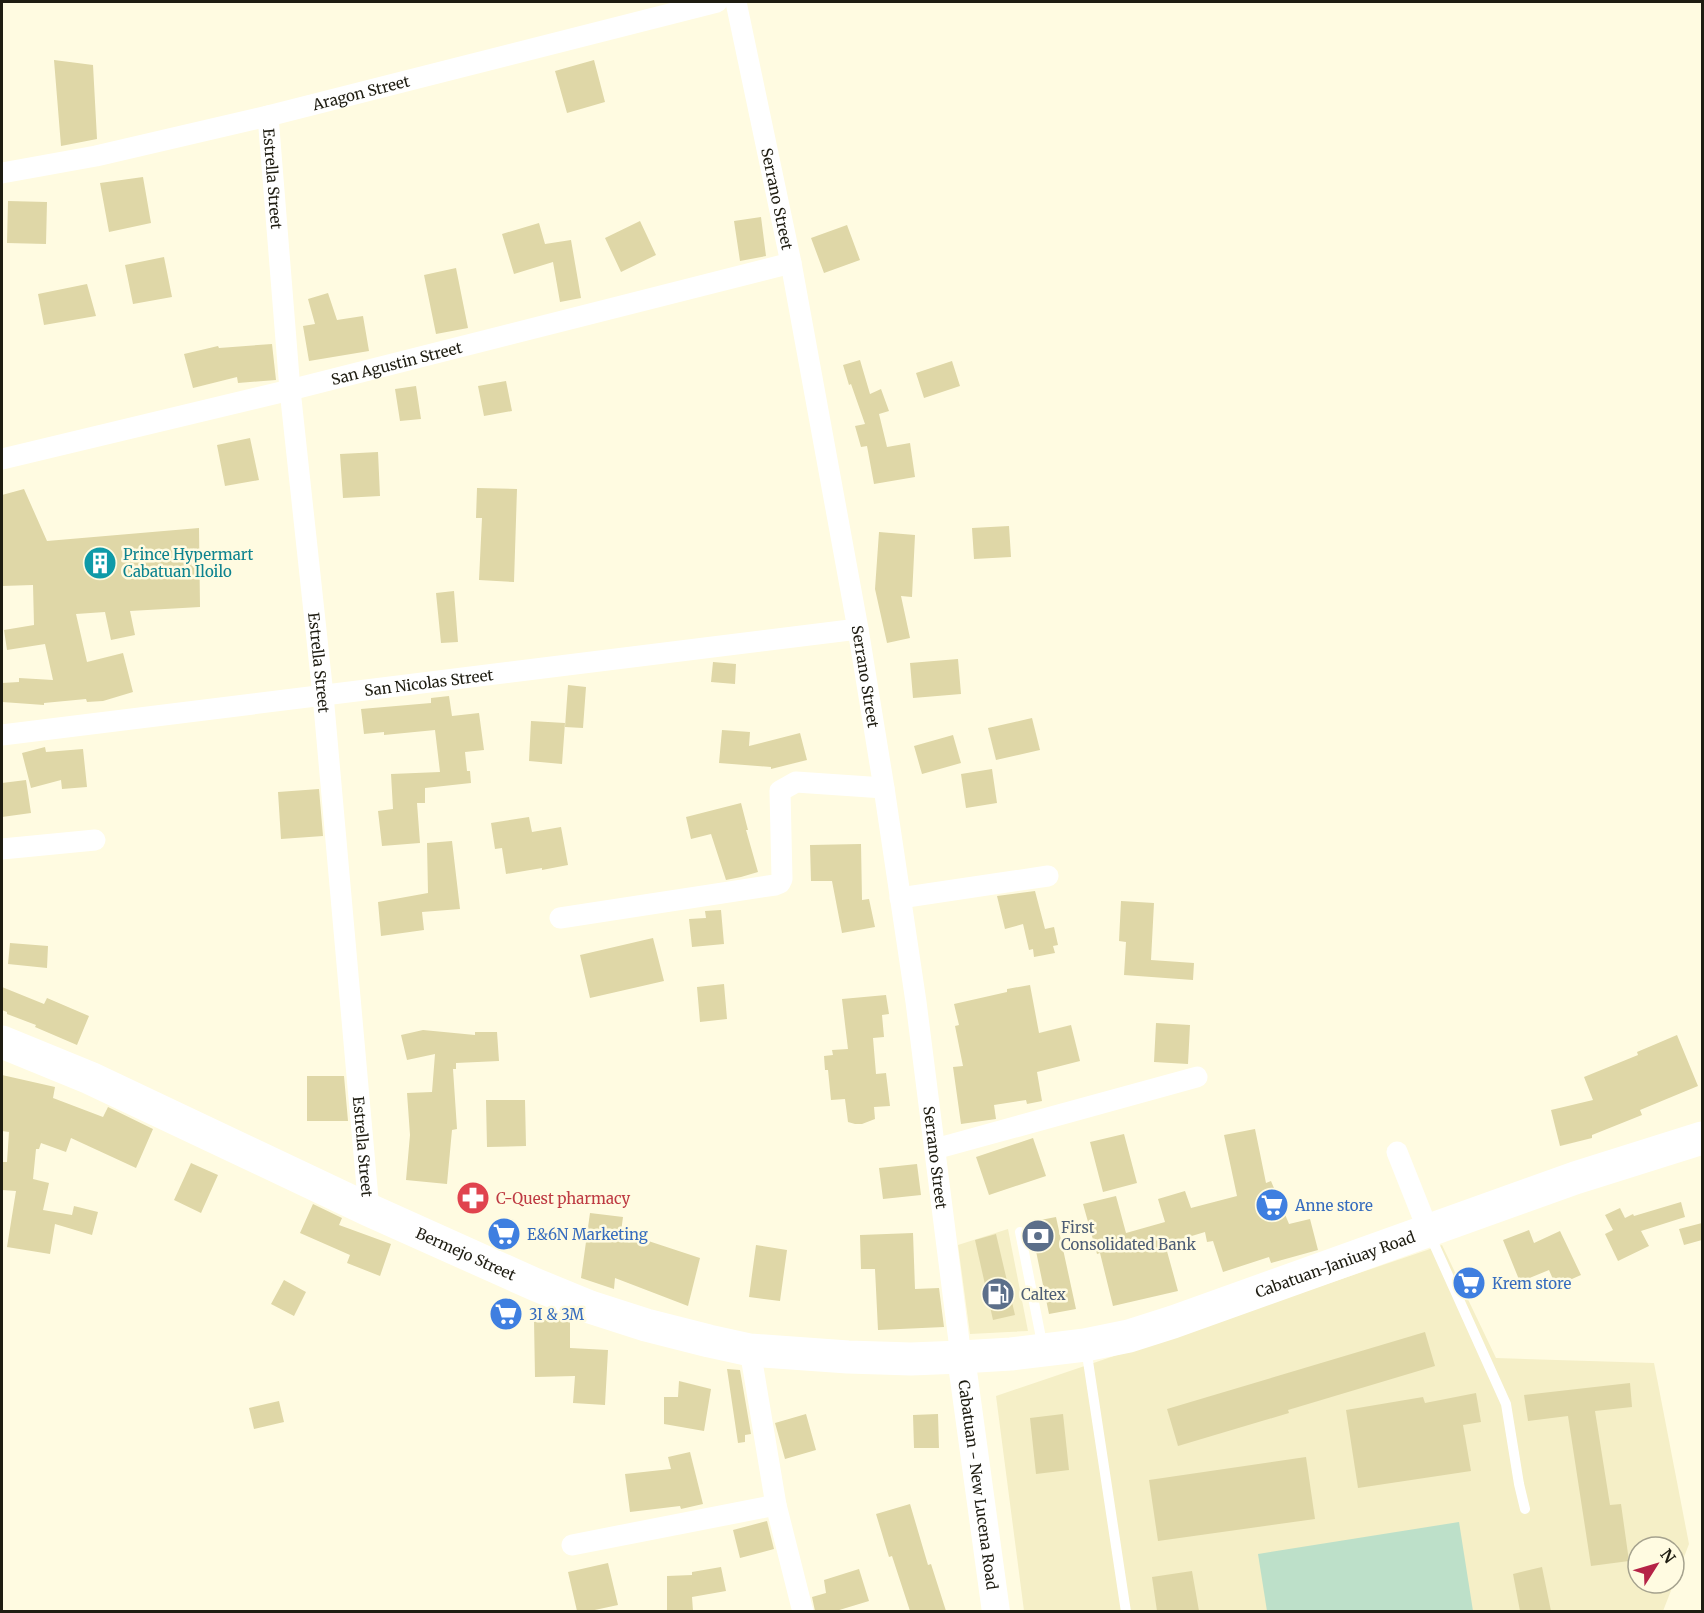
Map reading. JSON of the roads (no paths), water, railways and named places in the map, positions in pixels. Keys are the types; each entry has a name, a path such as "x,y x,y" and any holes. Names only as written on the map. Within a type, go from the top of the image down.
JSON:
{"main road":[{"name":"Bermejo Street","path":"2,1042 100,1082 369,1210 590,1307 646,1325 750,1350 848,1357 911,1359 960,1357"},
{"name":"Cabatuan-Janiuay Road","path":"960,1357 1044,1351 1129,1336 1575,1178 1702,1138"},
{"name":"Cabatuan - New Lucena Road","path":"960,1357 996,1611"}],"street":[{"name":"Aragon Street","path":"2,173 96,156 268,116 717,2"},
{"name":"Serrano Street","path":"736,2 791,263 858,629 916,1002 960,1357"},
{"name":"Estrella Street","path":"268,116 290,390 323,695 369,1210"},
{"name":"San Agustin Street","path":"2,459 290,390 791,263"},
{"name":"San Nicolas Street","path":"2,735 858,629"},
{"path":"560,918 780,883 782,879 780,790 796,782 884,788"},
{"path":"2,849 95,840"},
{"path":"900,898 1048,876"},
{"path":"935,1149 1197,1077"},
{"path":"1398,1152 1428,1230"},
{"path":"750,1350 776,1505 803,1611"},
{"path":"572,1545 776,1505"}],"lane":[{"path":"1428,1230 1506,1404 1525,1509"},
{"path":"1020,1232 1044,1351"},
{"path":"1085,1345 1126,1611"}],"place":[{"name":"Prince Hypermart Cabatuan Iloilo","path":"100,563"},
{"name":"C-Quest pharmacy","path":"473,1198"},
{"name":"Anne store","path":"1272,1205"},
{"name":"E&6N Marketing","path":"504,1234"},
{"name":"First Consolidated Bank","path":"1038,1236"},
{"name":"Krem store","path":"1469,1283"},
{"name":"Caltex","path":"998,1294"},
{"name":"3I & 3M","path":"506,1314"}]}
